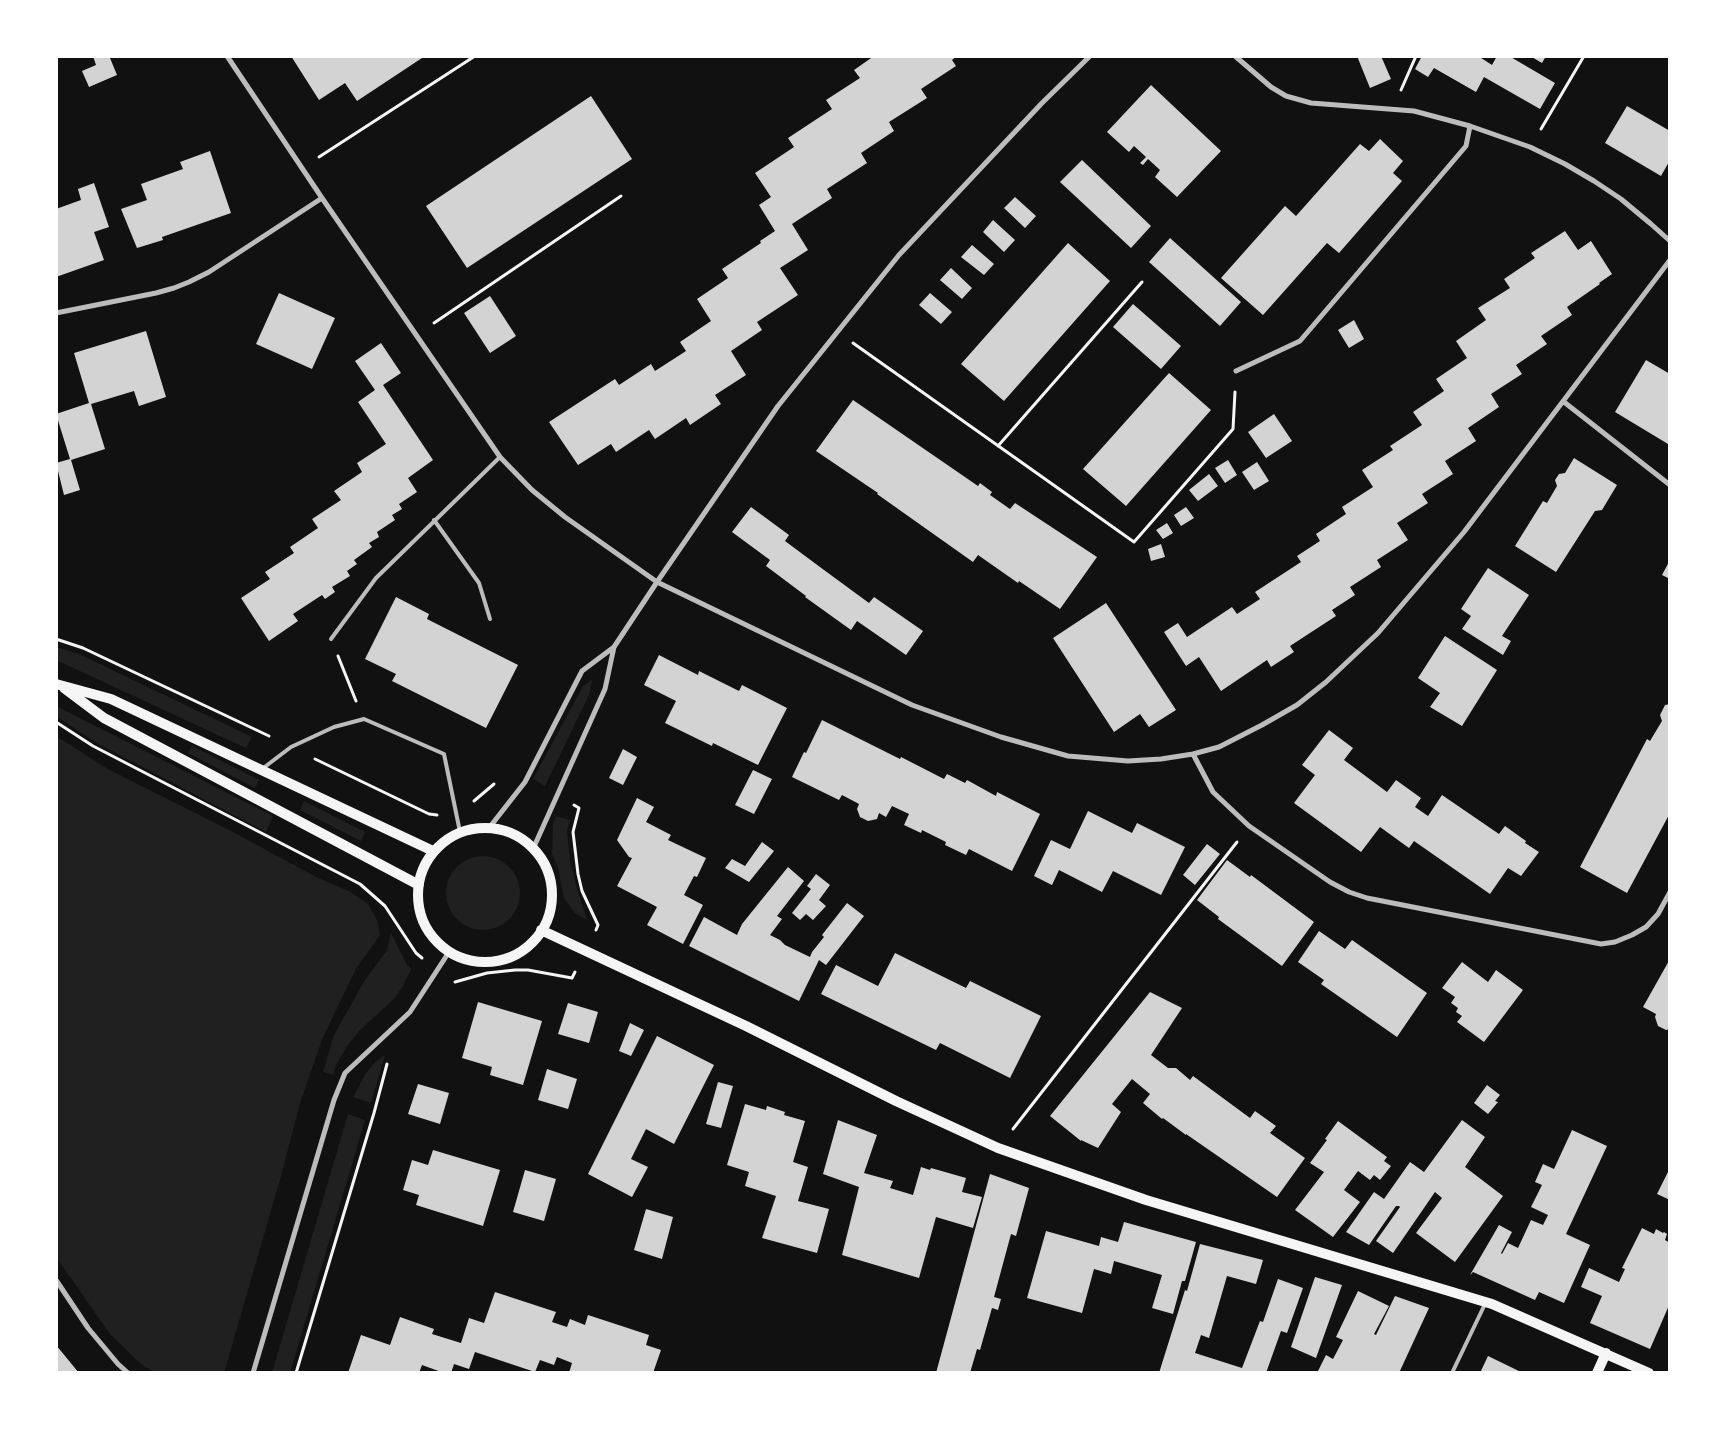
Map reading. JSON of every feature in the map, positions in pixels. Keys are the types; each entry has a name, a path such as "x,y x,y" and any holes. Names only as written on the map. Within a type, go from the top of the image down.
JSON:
{"main road":[{"path":"58,685 111,699 262,769 433,852"},
{"path":"58,685 104,718 419,885"},
{"path":"474,828 489,828 513,834 533,849 542,860 548,874 551,888 551,903 548,916 541,930 524,949 500,960 487,962 461,958 449,952 431,935 424,925 418,901 419,885 433,852 445,840 460,832 474,828"},
{"path":"541,930 746,1026 896,1101 998,1148 1146,1200 1486,1302 1649,1373"},
{"path":"1596,1373 1606,1353"}],"street":[{"path":"227,56 500,457 532,490 565,517 657,582 912,705 1001,737 1068,756 1128,761 1162,759 1219,747 1262,726 1297,705 1326,682 1378,633 1464,532 1670,260"},
{"path":"489,828 525,782 582,671 614,647 778,406 899,255 1042,103 1090,56"},
{"path":"1235,56 1264,82 1286,96 1311,103 1335,106 1414,111 1470,126 1530,147 1564,164 1614,195 1670,241"},
{"path":"1236,371 1300,341 1466,146 1470,126"},
{"path":"56,313 165,290 189,282 210,272 322,198"},
{"path":"1564,402 1670,485"},
{"path":"533,849 605,689 614,647"},
{"path":"1193,754 1213,792 1249,826 1330,882 1349,892 1367,898 1601,944 1615,942 1646,927 1658,914 1670,892"},
{"path":"253,1373 334,1100 345,1073 410,1012 449,952"},
{"path":"56,1280 98,1341 128,1373"}],"lane":[{"path":"331,639 376,578 500,457"},
{"path":"434,520 480,583 490,619"},
{"path":"262,769 291,747 334,727 364,719 444,754 460,832"},
{"path":"1452,1373 1486,1302"}],"path":[{"path":"302,168 475,56"},
{"path":"1393,109 1416,56"},
{"path":"1530,147 1584,56"},
{"path":"416,335 621,196"},
{"path":"998,446 1142,282"},
{"path":"836,332 1134,542 1233,429 1236,371"},
{"path":"331,639 364,719"},
{"path":"56,722 93,746 360,884 374,894 385,906 416,953 455,982 487,973 515,970 528,970 572,978 598,925 582,891 578,874 573,832 579,808 556,796"},
{"path":"998,1148 1249,826"},
{"path":"296,1373 374,1113 387,1063"}],"shaded area":[{"path":"56,647 79,654 252,737 246,748 56,660"},
{"path":"592,680 589,695 545,786 533,779 583,686"},
{"path":"56,706 273,816 266,832 95,742 56,716"},
{"path":"56,736 106,768 231,831 318,878 349,891 368,904 377,920 380,935 356,969 323,1037 300,1103 283,1169 224,1373 156,1373 141,1364 110,1334 56,1257"},
{"path":"192,746 259,780 255,788 188,753"},
{"path":"304,801 365,832 361,841 300,810"},
{"path":"556,816 570,820 567,831 570,861 587,920 575,913 564,898 558,868 552,854 553,824"},
{"path":"483,856 504,862 514,872 520,893 514,914 504,924 483,930 462,924 452,914 446,893 452,872 462,862"},
{"path":"391,933 407,965 411,969 403,986 394,999 360,1030 347,1046 336,1065 333,1075 323,1072 334,1035 365,980 387,950"},
{"path":"385,1055 371,1103 353,1097 366,1073 375,1062"},
{"path":"348,1114 365,1120 290,1373 272,1373"}],"building":[{"path":"93,56 114,56 110,58 117,75 89,87 82,71 96,65"},
{"path":"291,56 425,56 357,101 345,83 319,100"},
{"path":"874,56 957,56 952,60 956,66 921,89 927,98 889,122 894,131 861,153 867,163 827,189 832,198 792,224 808,250 780,268 798,295 757,322 762,330 731,351 746,375 715,395 721,404 690,425 686,418 655,439 649,430 616,452 611,444 578,465 549,422 615,379 619,385 651,364 655,371 686,351 680,342 711,321 697,299 728,278 722,269 761,243 760,241 775,231 759,205 771,197 755,173 794,147 788,138 832,109 826,100 860,78 854,70"},
{"path":"1357,56 1381,56 1391,79 1370,88"},
{"path":"1422,56 1478,56 1492,65 1497,56 1509,56 1555,83 1540,109 1484,77 1476,92 1434,68 1428,77 1415,69"},
{"path":"1530,56 1546,56 1542,63"},
{"path":"1151,85 1221,151 1177,197 1155,177 1160,170 1148,159 1143,165 1140,163 1146,157 1134,146 1129,152 1107,132"},
{"path":"591,96 632,159 467,268 426,206"},
{"path":"1627,106 1670,131 1670,160 1661,176 1605,143"},
{"path":"1380,139 1403,161 1393,173 1402,181 1339,253 1327,243 1263,315 1221,278 1285,206 1296,216 1360,144 1369,151"},
{"path":"210,151 231,213 162,237 163,240 137,248 121,209 147,200 141,184 183,169 180,162"},
{"path":"1082,160 1151,226 1131,248 1060,182"},
{"path":"94,183 109,227 94,232 104,260 56,277 56,209 81,200 78,189"},
{"path":"1015,197 1036,216 1025,228 1004,208"},
{"path":"993,220 1015,240 1004,252 983,232"},
{"path":"1565,231 1578,250 1591,241 1612,274 1567,307 1572,315 1541,336 1547,344 1516,365 1522,374 1491,394 1499,407 1468,428 1476,441 1445,461 1453,474 1422,494 1428,503 1397,523 1408,540 1377,560 1381,567 1350,587 1355,595 1332,610 1336,616 1290,646 1294,652 1271,667 1267,660 1221,691 1199,657 1186,666 1164,632 1178,623 1187,637 1232,607 1237,614 1260,599 1255,592 1301,562 1297,556 1320,541 1316,534 1346,514 1342,507 1373,487 1362,470 1393,450 1390,446 1422,425 1413,412 1444,391 1436,379 1467,358 1456,341 1486,320 1478,308 1510,288 1504,279 1535,258 1531,253"},
{"path":"1170,238 1241,302 1220,326 1149,262"},
{"path":"1068,243 1110,281 1004,401 961,364"},
{"path":"972,245 994,264 984,275 961,257"},
{"path":"951,268 972,288 962,299 940,280"},
{"path":"279,293 335,318 312,369 256,344"},
{"path":"930,293 952,312 941,324 919,305"},
{"path":"490,296 516,336 490,353 464,313"},
{"path":"1133,304 1181,346 1161,369 1113,327"},
{"path":"1354,320 1364,339 1349,348 1338,330"},
{"path":"146,331 166,397 139,406 134,391 91,404 105,449 71,460 80,490 64,495 56,463 70,459 56,414 89,403 74,353"},
{"path":"381,343 401,373 383,385 433,460 408,478 417,492 399,504 402,509 392,515 395,520 377,532 379,537 369,543 372,547 354,560 357,564 347,571 350,576 332,587 335,592 325,599 322,595 293,614 298,621 269,641 241,598 270,579 265,572 294,553 290,547 318,528 312,519 341,500 334,491 362,472 357,463 386,444 358,402 375,390 355,361"},
{"path":"1646,360 1670,374 1670,441 1668,444 1615,412"},
{"path":"1169,373 1211,410 1126,506 1083,469"},
{"path":"853,400 978,486 980,483 992,492 990,495 1010,509 1015,503 1097,557 1060,609 978,555 973,562 816,451"},
{"path":"1274,414 1292,441 1266,458 1248,432"},
{"path":"1574,458 1617,485 1602,510 1595,511 1556,572 1515,546 1543,501 1547,503 1557,486 1555,480 1559,474 1565,473"},
{"path":"1228,460 1237,475 1225,483 1215,468"},
{"path":"1257,462 1269,481 1254,490 1242,472"},
{"path":"1209,474 1218,486 1198,501 1189,490"},
{"path":"751,507 789,535 785,541 869,603 874,597 923,631 906,655 857,621 851,630 766,566 770,560 732,532"},
{"path":"1186,507 1194,518 1181,526 1174,515"},
{"path":"1167,523 1173,533 1163,539 1156,530"},
{"path":"1161,544 1165,557 1151,561 1148,549"},
{"path":"1670,560 1670,579 1662,575"},
{"path":"1488,568 1529,595 1502,636 1511,641 1503,655 1462,629 1471,616 1461,609"},
{"path":"396,597 429,614 427,619 518,665 486,728 392,681 396,674 365,659"},
{"path":"1106,603 1176,710 1149,727 1140,714 1114,732 1053,638"},
{"path":"1445,636 1497,670 1462,726 1430,707 1440,693 1418,678"},
{"path":"659,655 698,675 699,671 739,691 742,685 787,708 758,765 713,743 712,746 665,723 676,701 644,685"},
{"path":"1670,704 1670,813 1627,893 1580,867 1647,739 1650,741 1662,721 1660,715 1665,705"},
{"path":"822,720 944,779 947,774 965,783 967,780 996,796 997,792 1040,814 1012,871 969,849 966,855 945,845 946,842 922,830 921,833 904,825 909,814 892,806 886,817 879,813 877,819 868,821 860,817 857,809 859,804 842,795 839,800 792,777"},
{"path":"1329,730 1353,748 1344,760 1387,792 1396,780 1421,798 1415,807 1428,816 1442,795 1499,834 1505,826 1539,852 1521,876 1508,868 1490,894 1414,841 1409,848 1380,827 1361,852 1294,803 1315,775 1302,765"},
{"path":"623,749 637,757 623,785 609,778"},
{"path":"753,770 772,779 754,814 735,805"},
{"path":"637,798 654,807 646,822 671,835 668,840 706,858 697,877 694,876 684,895 703,905 683,944 647,925 657,907 617,886 632,858 629,857 617,840"},
{"path":"1088,811 1132,833 1137,823 1185,847 1161,895 1113,871 1102,892 1059,870 1052,885 1034,876 1051,840 1070,849"},
{"path":"762,842 774,851 749,882 725,868 732,859 745,866"},
{"path":"1207,844 1220,854 1195,885 1183,875"},
{"path":"1227,860 1250,877 1251,875 1314,922 1282,966 1218,919 1219,917 1197,900"},
{"path":"788,867 804,881 777,916 782,919 770,935 785,945 810,957 824,937 822,935 847,903 864,916 826,965 819,960 799,1001 689,946 704,917 737,935 742,924"},
{"path":"816,874 830,885 819,900 826,906 813,920 806,914 800,920 792,913 811,889 807,886"},
{"path":"1319,931 1345,949 1352,940 1427,993 1397,1037 1321,984 1324,980 1298,962"},
{"path":"895,953 966,988 970,981 1041,1016 1010,1078 940,1043 936,1050 821,994 836,965 878,986"},
{"path":"1670,959 1670,1029 1666,1030 1658,1026 1656,1014 1643,1007"},
{"path":"1462,962 1488,982 1496,970 1523,990 1484,1042 1457,1022 1462,1016 1456,1012 1458,1008 1451,1003 1455,997 1442,988"},
{"path":"1150,992 1182,1008 1151,1055 1168,1068 1176,1068 1190,1080 1193,1076 1250,1118 1255,1111 1276,1126 1270,1133 1305,1158 1277,1197 1162,1119 1143,1103 1150,1094 1132,1079 1112,1104 1121,1112 1098,1148 1081,1141 1050,1116"},
{"path":"478,1002 542,1021 523,1085 490,1075 492,1067 462,1058"},
{"path":"568,1003 598,1012 589,1043 558,1034"},
{"path":"630,1023 644,1030 631,1056 619,1051"},
{"path":"657,1036 714,1065 674,1144 646,1129 631,1159 648,1167 632,1197 588,1174"},
{"path":"547,1069 577,1079 568,1109 538,1100"},
{"path":"718,1082 733,1086 721,1128 706,1124"},
{"path":"418,1084 449,1093 440,1124 408,1114"},
{"path":"1487,1085 1500,1095 1495,1101 1498,1102 1488,1114 1474,1103"},
{"path":"745,1104 766,1110 767,1106 785,1112 784,1115 805,1121 793,1162 808,1167 798,1201 829,1209 817,1253 762,1238 776,1196 745,1186 749,1172 727,1165"},
{"path":"838,1120 877,1135 864,1173 893,1181 890,1188 913,1195 921,1167 966,1178 962,1192 982,1197 973,1228 936,1217 919,1278 842,1255 859,1187 823,1174"},
{"path":"1462,1120 1485,1137 1465,1167 1503,1196 1455,1262 1416,1233 1442,1198 1435,1192 1393,1253 1376,1241 1399,1206 1396,1206 1369,1245 1346,1232 1374,1192 1384,1199 1410,1162 1424,1172"},
{"path":"1338,1121 1387,1157 1384,1161 1391,1166 1380,1180 1374,1175 1370,1180 1358,1171 1344,1190 1360,1202 1333,1237 1295,1210 1324,1172 1310,1163"},
{"path":"1572,1130 1607,1146 1566,1234 1590,1245 1564,1303 1539,1292 1535,1300 1473,1272 1470,1275 1499,1225 1512,1232 1502,1254 1508,1243 1518,1248 1531,1220 1543,1225 1548,1215 1531,1207 1542,1185 1535,1182 1543,1164 1554,1169"},
{"path":"433,1150 500,1170 483,1226 416,1205 419,1195 403,1190 412,1160 428,1165"},
{"path":"1670,1168 1670,1200 1657,1194"},
{"path":"525,1170 556,1179 544,1221 513,1212"},
{"path":"990,1174 1029,1188 1016,1236 1011,1234 994,1297 1001,1299 998,1310 992,1308 980,1350 977,1349 970,1373 936,1373"},
{"path":"646,1209 673,1217 662,1259 634,1250"},
{"path":"1124,1222 1196,1242 1173,1314 1152,1308 1162,1275 1114,1261 1111,1274 1094,1269 1082,1313 1027,1298 1046,1231 1099,1246 1101,1237 1118,1242"},
{"path":"1642,1228 1654,1234 1656,1229 1664,1232 1667,1234 1665,1240 1670,1243 1670,1303 1650,1349 1590,1323 1602,1296 1581,1287 1589,1268 1619,1282 1625,1269 1622,1268"},
{"path":"1200,1244 1263,1260 1256,1284 1227,1276 1209,1338 1201,1335 1195,1353 1242,1368 1260,1321 1263,1322 1278,1279 1303,1288 1287,1333 1281,1331 1266,1373 1159,1373 1185,1290 1187,1291"},
{"path":"1315,1277 1342,1285 1316,1358 1291,1347"},
{"path":"1358,1291 1389,1306 1374,1334 1376,1335 1395,1296 1429,1308 1399,1373 1317,1373 1326,1355 1333,1359 1343,1340 1336,1337"},
{"path":"495,1292 556,1312 552,1322 567,1327 570,1319 585,1325 588,1315 649,1335 646,1345 661,1350 653,1373 569,1373 572,1363 557,1357 554,1365 540,1360 535,1372 475,1352 469,1369 454,1364 451,1373 444,1373 422,1365 419,1373 348,1373 361,1335 390,1345 400,1317 434,1329 432,1334 461,1343 469,1318 484,1323"},
{"path":"56,1345 79,1373 56,1373"},
{"path":"1488,1356 1523,1373 1480,1373"}]}
